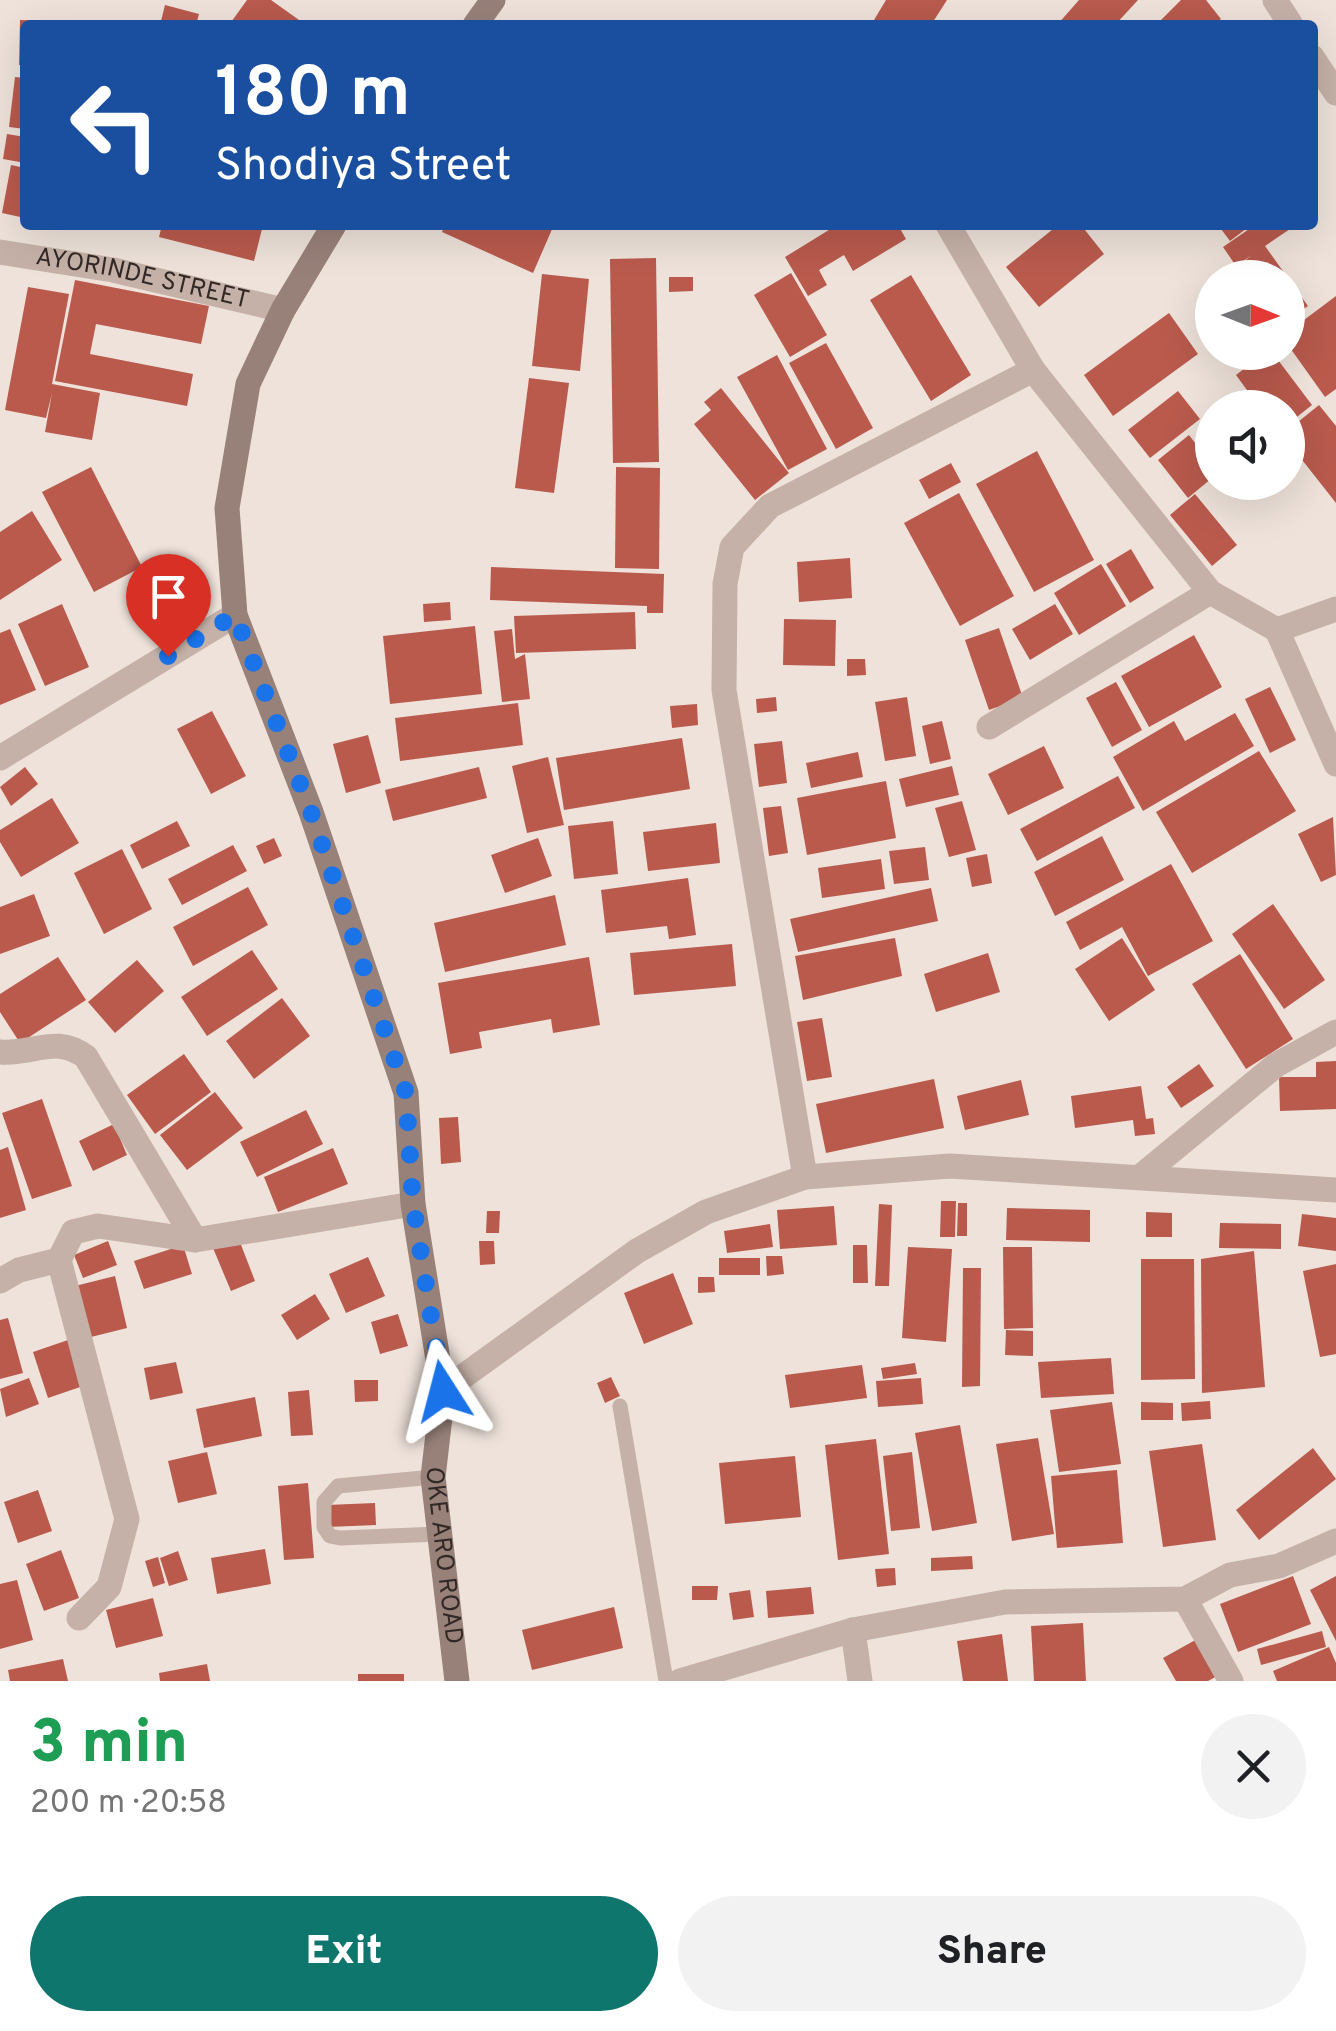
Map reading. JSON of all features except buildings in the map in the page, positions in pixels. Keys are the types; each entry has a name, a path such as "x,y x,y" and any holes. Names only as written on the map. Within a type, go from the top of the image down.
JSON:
{"main road":[{"name":"OKE ARO ROAD","path":"331,230 283,310 248,384 233,453 227,508 235,615 311,812 406,1093 413,1204 443,1391 434,1477 457,1681"}],"street":[{"path":"1318,66 1336,93"},
{"path":"951,230 1033,370 1210,592 1277,630 1336,764"},
{"name":"AYORINDE STREET","path":"0,252 113,270 283,310"},
{"path":"805,1177 724,690 725,584 732,547 770,506 1033,370"},
{"path":"989,727 1210,592"},
{"path":"1277,630 1336,609"},
{"path":"0,758 235,615"},
{"path":"1140,1177 1276,1064 1336,1032"},
{"path":"0,1052 57,1043 72,1046 86,1057 195,1240"},
{"path":"443,1391 637,1251 706,1212 805,1177 950,1166 1336,1190"},
{"path":"79,1618 109,1586 127,1518 59,1260 73,1232 98,1226 195,1240 413,1204"},
{"path":"0,1281 19,1270 59,1260"},
{"path":"680,1681 853,1630 1005,1602 1185,1599 1230,1575 1279,1566 1336,1541"},
{"path":"1185,1599 1231,1681"},
{"path":"853,1630 860,1681"}],"lane":[{"path":"620,1406 666,1681"},
{"path":"434,1477 338,1486 324,1502 324,1528 330,1536 340,1538 439,1534"}],"route":[{"path":"168,656 235,615 311,812 406,1093 413,1204 443,1391"}]}
